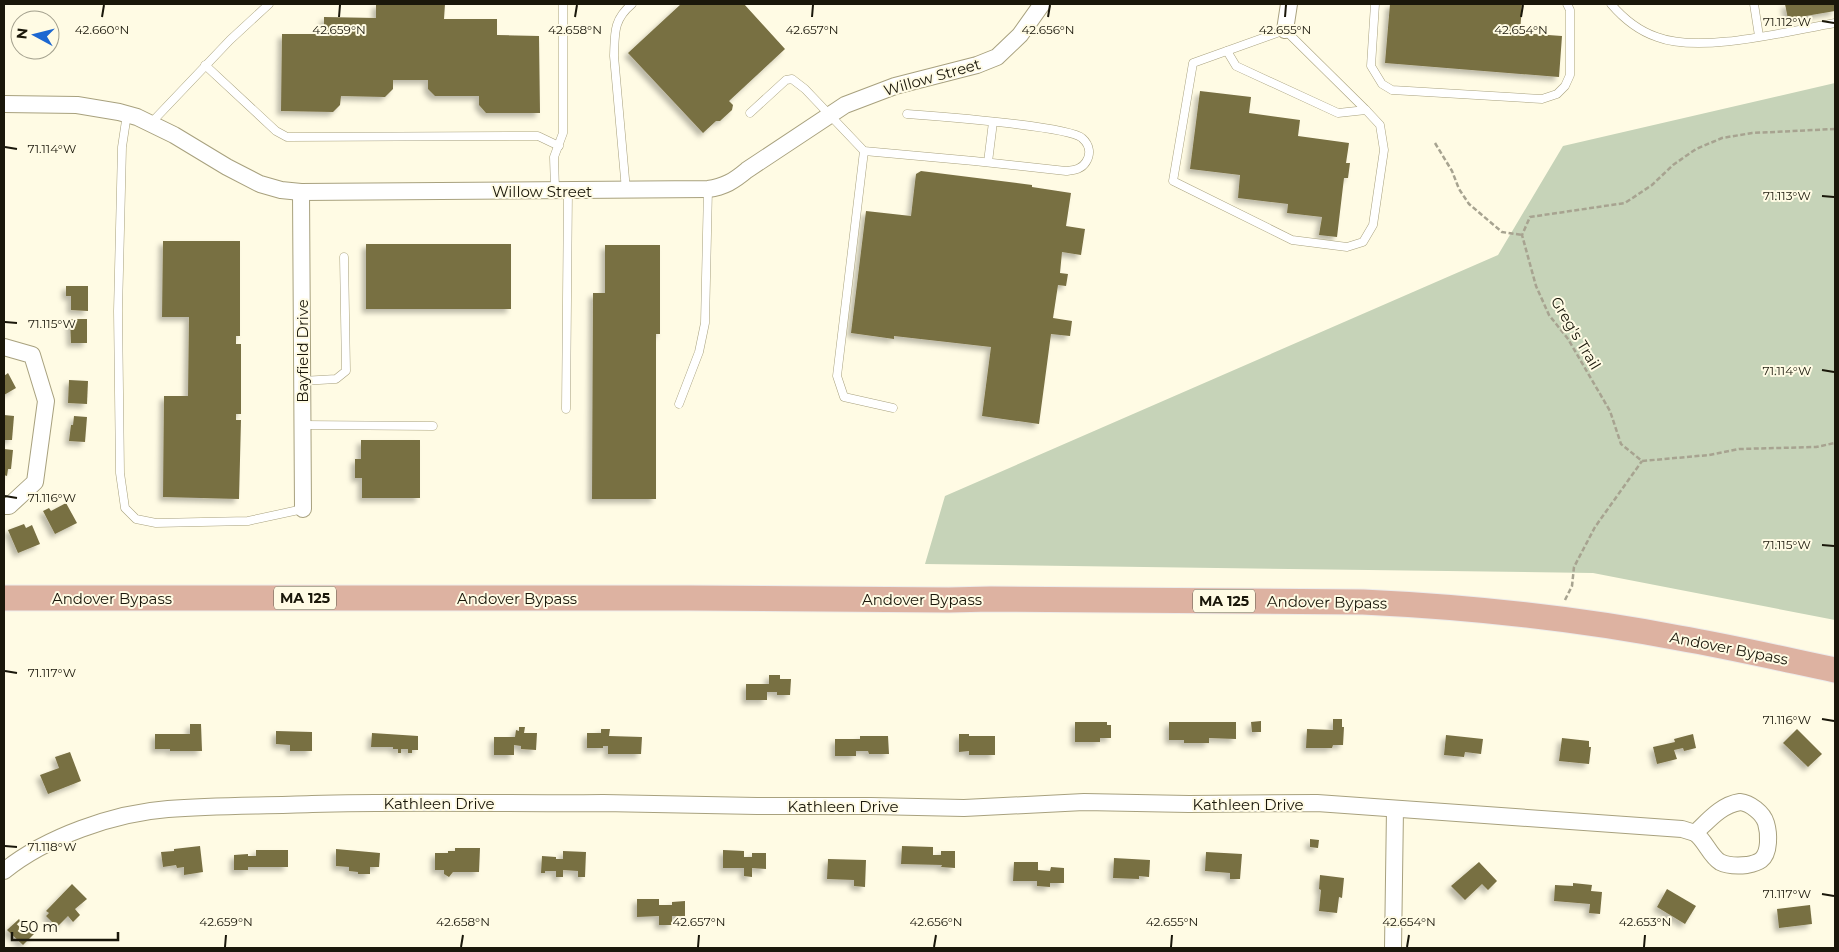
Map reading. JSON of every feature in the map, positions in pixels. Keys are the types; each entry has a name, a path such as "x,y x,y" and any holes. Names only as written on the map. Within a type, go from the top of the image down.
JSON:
{"main road":[{"name":"Andover Bypass","path":"4,598 708,598 1363,602 1502,613 1594,624 1678,637 1835,670"}],"street":[{"name":"Willow Street","path":"4,104 77,104 128,114 151,123 260,184 281,190 300,192 708,189 732,183 747,170 845,105 895,86 977,65 997,57 1020,35 1041,4"},
{"path":"1285,30 1289,4"},
{"name":"Bayfield Drive","path":"300,192 303,509"},
{"path":"4,347 32,355 46,401 35,482 9,506 4,506"},
{"name":"Kathleen Drive","path":"4,871 30,853 57,840 87,827 121,816 166,809 346,802 603,802 630,804 654,802 757,806 964,808 1084,802 1189,804 1317,803 1682,829 1695,833"},
{"path":"1746,802 1760,813 1766,822 1767,848 1763,858 1754,863 1738,866 1728,864 1716,859 1701,837 1695,833 1723,808 1733,803 1746,802"},
{"path":"1393,948 1395,809"}],"lane":[{"path":"151,123 205,65 269,4"},
{"path":"563,4 563,133 554,157 562,190 566,409"},
{"path":"626,190 614,56 616,25 620,17 632,4"},
{"path":"1375,4 1372,66 1382,84 1392,90 1542,99 1557,94 1565,86 1570,75 1570,10 1568,4"},
{"path":"1611,4 1622,17 1658,38 1686,43 1714,43 1835,23"},
{"path":"1754,4 1759,36"},
{"path":"1285,30 1380,125 1384,150 1373,225 1362,242 1347,247 1292,240 1173,181 1194,63 1227,51 1285,30"},
{"path":"1227,51 1236,66 1338,113 1366,110"},
{"path":"205,65 276,131 287,137 538,136 558,146"},
{"path":"750,113 786,80 792,79 805,89 864,151 1066,171 1076,170 1084,165 1089,157 1089,148 1082,137 1068,133 1037,127 907,114"},
{"path":"128,114 122,147 118,311 120,473 125,508 136,519 156,523 248,521 303,509"},
{"path":"988,162 992,122"},
{"path":"864,151 837,376 844,397 893,408"},
{"path":"679,404 699,352 705,323 708,189"},
{"path":"302,381 336,379 346,371 344,257"},
{"path":"302,425 433,426"}],"path":[{"path":"1435,143 1469,204 1502,232 1522,236 1530,217 1625,204 1652,185 1680,160 1696,149 1722,138 1752,133 1835,129"},
{"name":"Greg's Trail","path":"1522,236 1536,286 1549,314 1568,338 1610,411 1621,444 1642,461"},
{"path":"1562,606 1572,586 1574,567 1595,527 1642,461 1709,455 1739,449 1816,447 1835,443"}],"green space":[{"path":"1835,83 1835,620 1593,573 925,564 945,496 1498,255 1563,146"}],"building":[{"path":"376,4 445,4 444,19 497,19 497,35 539,36 540,113 486,113 479,105 479,96 435,96 428,89 428,80 393,80 393,89 385,97 341,96 340,105 333,112 281,111 282,34 324,34 324,17 376,18"},
{"path":"681,4 744,4 785,49 729,101 733,105 732,110 703,133 628,53"},
{"path":"1390,4 1522,4 1520,33 1562,36 1559,77 1385,63"},
{"path":"1785,4 1835,4 1835,11 1788,19"},
{"path":"1200,91 1251,97 1249,113 1300,120 1298,136 1349,143 1346,163 1350,163 1348,178 1344,178 1337,237 1319,235 1322,217 1287,213 1288,204 1238,198 1240,175 1190,169"},
{"path":"921,171 1032,185 1032,187 1071,193 1066,226 1085,229 1081,255 1062,252 1060,273 1068,274 1066,286 1058,285 1053,318 1072,321 1070,336 1051,334 1039,424 982,416 991,347 894,336 894,339 851,333 866,211 911,216 916,174"},
{"path":"163,241 240,241 240,336 236,336 236,344 241,344 241,414 236,414 236,420 241,420 239,499 163,497 164,396 188,396 189,317 162,317"},
{"path":"366,244 511,244 511,309 366,309"},
{"path":"605,245 660,245 660,334 656,334 656,499 592,499 593,293 605,293"},
{"path":"66,286 88,286 88,311 71,310 71,296 66,296"},
{"path":"70,319 87,319 87,343 71,343"},
{"path":"8,373 16,388 4,395 4,376"},
{"path":"69,380 88,381 87,404 68,403"},
{"path":"4,415 14,416 12,440 4,440"},
{"path":"74,416 87,417 85,442 69,441"},
{"path":"361,440 420,440 420,498 362,498 362,478 355,478 355,459 361,459"},
{"path":"4,449 13,450 11,469 8,469 7,476 4,475"},
{"path":"66,503 77,523 55,534 43,511 49,508 51,511"},
{"path":"24,524 26,528 32,525 40,544 18,553 8,530"},
{"path":"769,675 780,675 780,679 791,679 790,695 777,695 777,692 767,692 767,700 746,700 746,684 769,684"},
{"path":"1333,719 1342,719 1342,727 1344,727 1343,745 1333,745 1332,748 1306,748 1307,729 1333,730"},
{"path":"1261,721 1261,732 1252,732 1251,722"},
{"path":"1075,722 1107,722 1107,725 1111,725 1111,738 1100,738 1100,742 1075,742"},
{"path":"1169,722 1236,722 1236,739 1209,738 1209,743 1184,743 1184,740 1169,740"},
{"path":"190,724 201,724 202,751 155,749 155,734 190,734"},
{"path":"519,727 525,727 524,733 537,733 536,750 521,749 521,746 514,745 514,755 494,755 494,737 515,737 516,730 519,731"},
{"path":"601,729 610,729 609,736 642,737 641,754 608,754 608,746 603,746 603,748 587,748 587,733 601,733"},
{"path":"1797,729 1822,754 1808,767 1783,743"},
{"path":"276,731 312,732 312,751 290,751 290,745 276,744"},
{"path":"372,733 418,736 418,750 412,750 412,753 408,753 408,749 401,749 401,753 398,753 398,749 393,749 393,747 371,747"},
{"path":"959,734 995,736 995,755 969,755 969,751 959,752"},
{"path":"1693,734 1696,748 1684,751 1683,748 1674,750 1677,759 1657,764 1653,747 1675,742 1674,739"},
{"path":"1446,735 1483,739 1481,754 1465,752 1464,757 1444,755"},
{"path":"860,736 888,736 889,754 869,754 868,751 856,751 856,756 835,756 835,739 860,739"},
{"path":"1562,738 1589,741 1589,747 1591,747 1589,764 1559,761"},
{"path":"70,752 81,781 48,794 40,775 59,768 55,757"},
{"path":"1310,839 1319,840 1318,848 1310,847"},
{"path":"200,846 203,872 184,875 184,867 177,868 176,865 163,867 161,852"},
{"path":"902,846 933,847 933,855 941,855 941,851 955,851 955,868 941,867 942,865 901,864"},
{"path":"455,848 480,848 479,872 453,872 449,877 444,874 444,870 435,870 435,853 448,853 448,851 455,851"},
{"path":"336,849 380,853 379,867 370,867 370,874 358,874 358,872 349,871 349,867 336,866"},
{"path":"256,850 288,850 288,867 248,867 248,870 234,870 234,855 248,854 248,856 256,856"},
{"path":"723,850 744,851 744,857 752,857 752,853 766,853 766,869 752,868 752,877 744,876 744,868 723,868"},
{"path":"563,851 586,852 585,877 578,877 578,871 563,870 563,877 556,877 556,871 541,873 542,856 563,859"},
{"path":"1206,852 1242,854 1240,879 1230,879 1230,873 1205,871"},
{"path":"1114,858 1150,860 1149,877 1139,876 1139,879 1113,878"},
{"path":"828,859 866,860 865,887 854,886 854,880 827,879"},
{"path":"1014,862 1038,862 1038,870 1050,871 1051,867 1064,868 1064,883 1050,883 1050,887 1037,886 1037,881 1013,881"},
{"path":"1479,862 1497,881 1488,890 1482,884 1465,900 1451,886"},
{"path":"1320,875 1344,878 1342,898 1339,897 1337,913 1319,911"},
{"path":"1573,883 1592,885 1591,891 1602,892 1600,914 1589,913 1590,904 1554,901 1555,885 1573,886"},
{"path":"72,884 87,899 75,909 80,915 73,922 68,916 57,927 46,916 49,913 46,911"},
{"path":"1667,889 1696,906 1685,924 1657,907"},
{"path":"637,899 659,899 659,905 672,905 672,902 685,901 685,916 672,916 672,925 659,925 659,916 637,917"},
{"path":"1810,905 1812,924 1779,928 1777,909"},
{"path":"19,919 34,934 23,945 7,930"}]}
